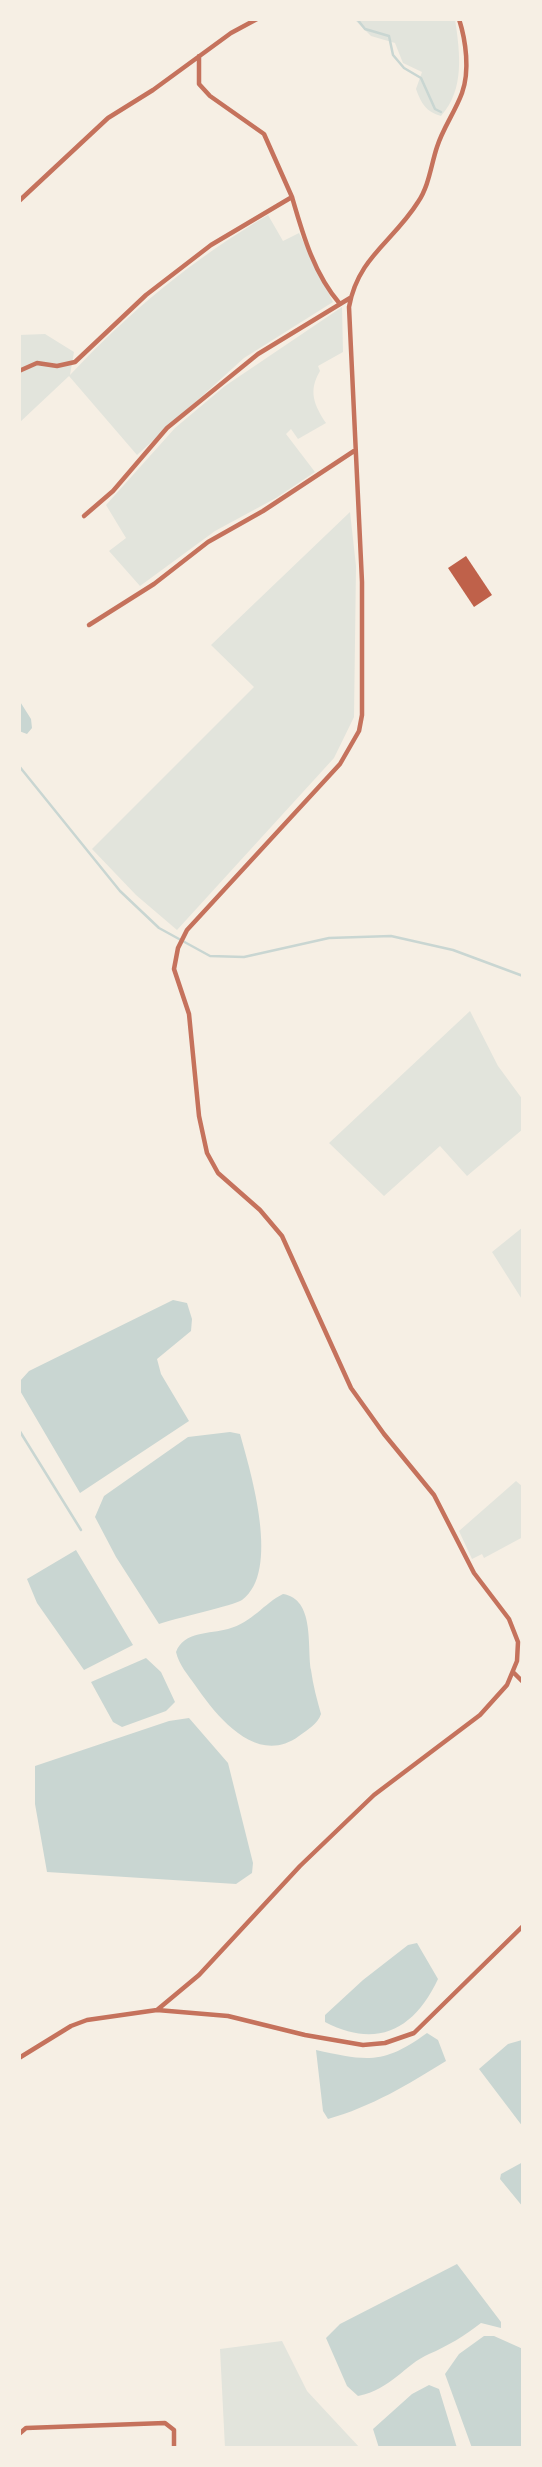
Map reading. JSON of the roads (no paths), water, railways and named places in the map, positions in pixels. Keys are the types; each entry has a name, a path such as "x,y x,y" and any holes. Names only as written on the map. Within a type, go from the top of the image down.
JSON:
{"street":[{"path":"19,201 108,118 231,33 257,19"},
{"path":"157,2010 199,1975 300,1866 374,1795 480,1715 513,1673 518,1642 509,1619 474,1573 434,1495 358,1400 282,1236 268,1218 218,1174 212,1164 199,1116 189,1014 174,969 178,948 187,930 340,764 359,731 362,715 362,582 348,331 351,298 361,269 418,202 426,188 438,145 463,91 465,48 459,19"},
{"path":"199,56 199,84 210,96 264,134 292,197 307,247 328,290 340,304"},
{"path":"19,371 37,363 57,366 75,362 146,295 211,245 292,197"},
{"path":"84,516 113,491 167,428 258,355 351,298"},
{"path":"89,625 154,584 208,542 263,511 355,450"},
{"path":"513,1673 523,1682"},
{"path":"19,2058 71,2026 87,2020 157,2010 228,2015 305,2035 363,2045 385,2043 414,2033 523,1926"},
{"path":"19,2434 26,2428 165,2423 174,2430 174,2448"}],"waterway":[{"path":"357,19 365,29 389,36 393,55 404,68 421,78 435,109 441,112"},
{"path":"19,766 120,891 159,928 210,956 244,957 329,938 391,936 453,950 523,976"},
{"path":"19,1430 81,1530"}]}
